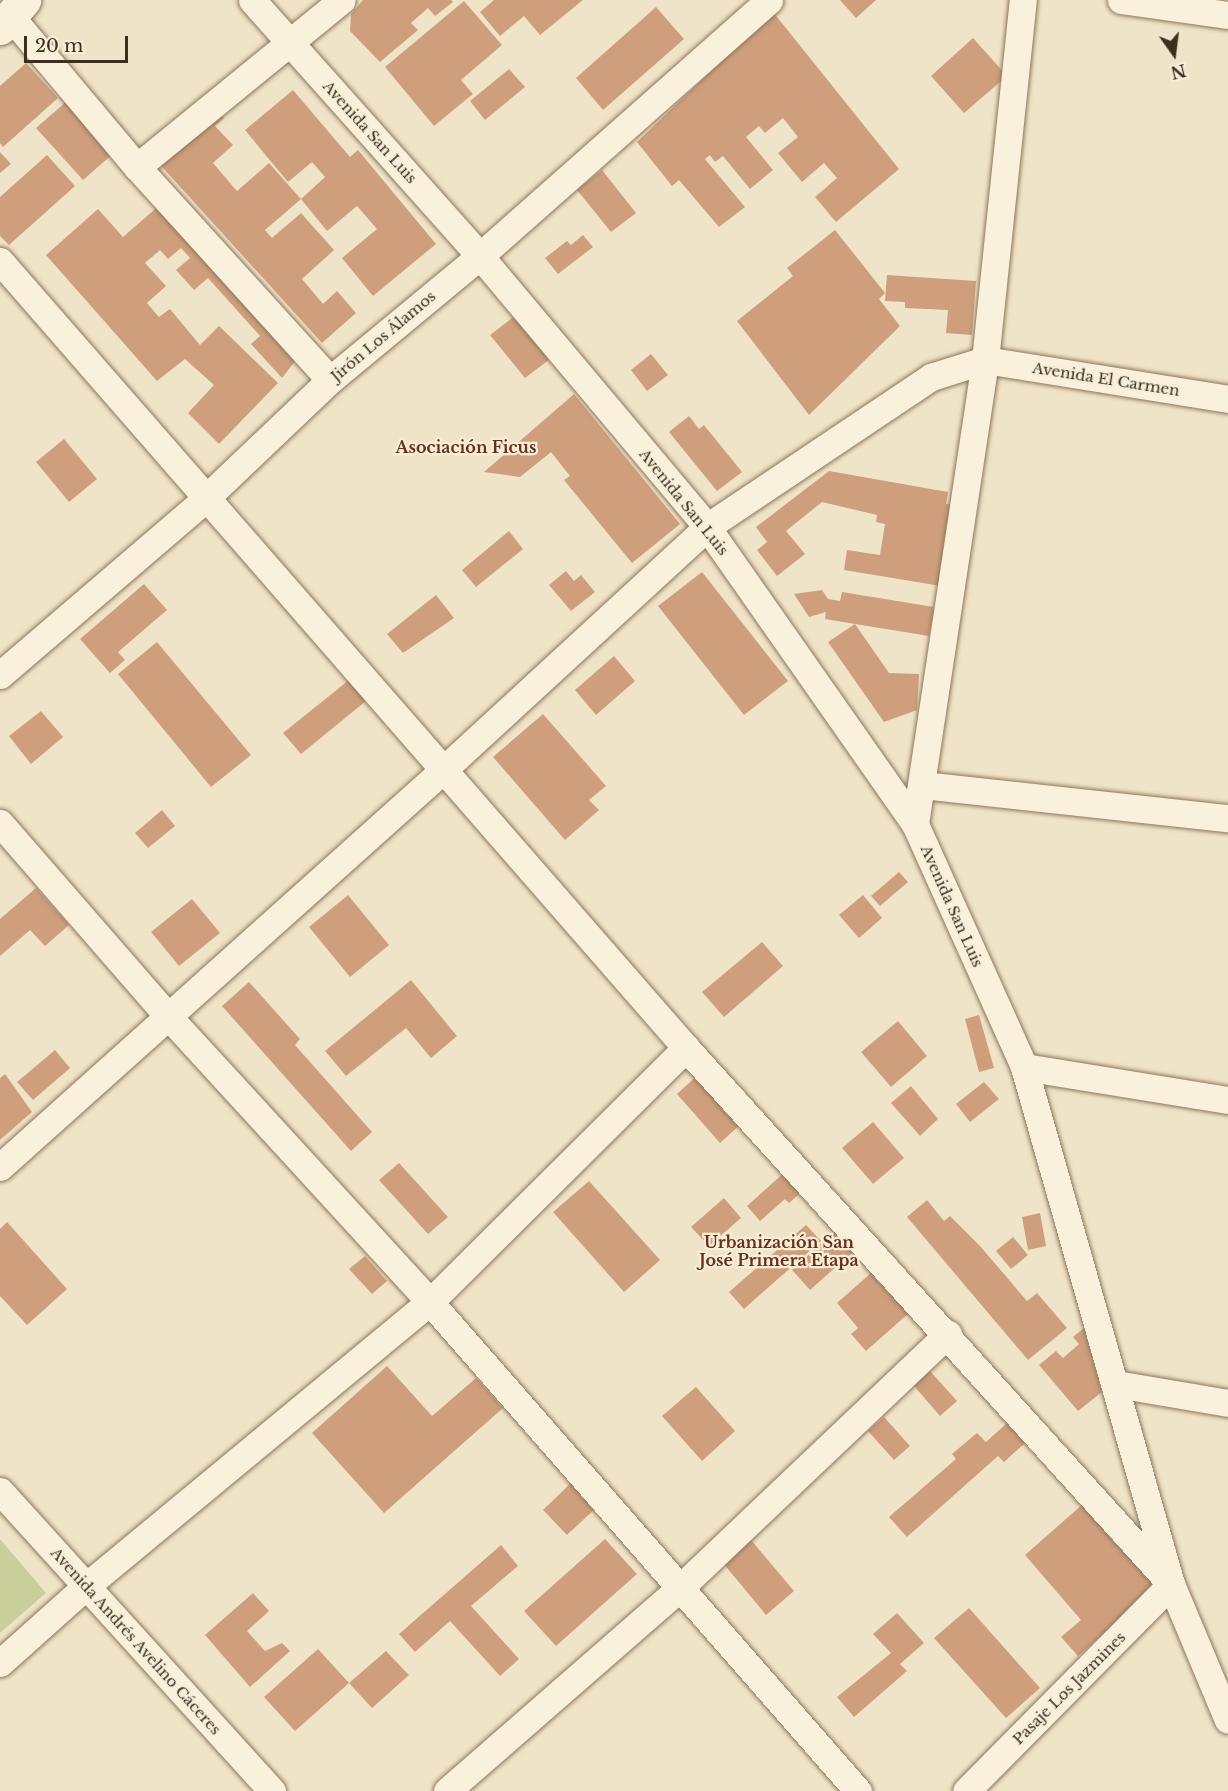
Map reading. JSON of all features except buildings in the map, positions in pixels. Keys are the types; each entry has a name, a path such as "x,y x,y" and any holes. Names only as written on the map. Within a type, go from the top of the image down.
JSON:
{"street":[{"name":"Avenida San Luis","path":"252,0 480,256 706,527 915,824 1024,1067 1171,1584"},
{"path":"137,167 342,0"},
{"name":"Jirón Los Álamos","path":"0,675 205,499 330,380 480,256 769,0"},
{"path":"915,824 985,360 1023,0"},
{"path":"1121,0 1228,15"},
{"path":"12,15 137,167 330,380"},
{"path":"0,261 442,771 686,1048 948,1334 1171,1584 1223,1693 1228,1720"},
{"path":"0,1167 442,771 706,527 931,377 985,360"},
{"name":"Avenida El Carmen","path":"985,360 1228,399"},
{"path":"922,785 1228,818"},
{"path":"0,823 168,1016 430,1302 858,1791"},
{"path":"0,1663 85,1587 430,1302 686,1048"},
{"path":"1024,1067 1228,1100"},
{"path":"447,1791 681,1587 948,1334"},
{"path":"1116,1384 1228,1403"},
{"name":"Avenida Andrés Avelino Cáceres","path":"0,1491 272,1791"},
{"name":"Pasaje Los Jazmines","path":"966,1791 1171,1584"}],"green space":[{"path":"0,1539 46,1593 0,1633"}],"district":[{"name":"Asociación Ficus","path":"466,447"},
{"name":"Urbanización San José Primera Etapa","path":"779,1251"}]}
